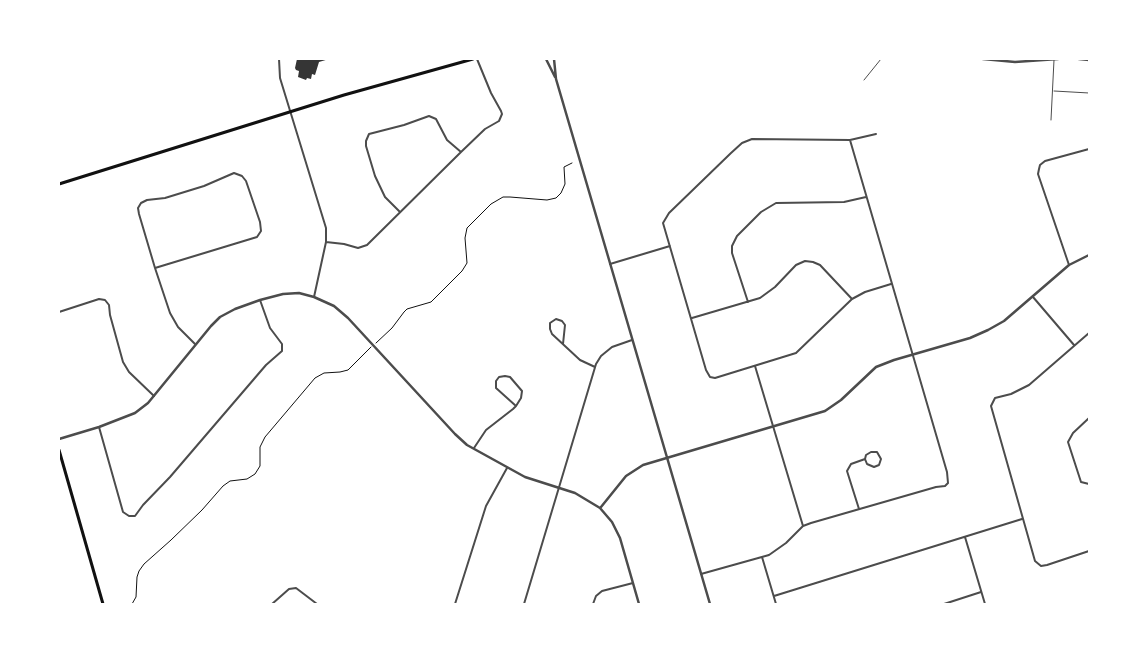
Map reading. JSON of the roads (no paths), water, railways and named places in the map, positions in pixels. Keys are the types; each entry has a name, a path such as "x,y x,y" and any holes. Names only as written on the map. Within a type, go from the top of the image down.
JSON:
{"main road":[{"path":"59,184 344,95 473,59"},
{"path":"59,450 103,604"}],"street":[{"path":"279,59 280,78 326,228 326,242 314,296"},
{"path":"326,242 358,248 367,245 461,152 486,129 499,121 502,114 488,88 477,59"},
{"path":"546,59 556,79"},
{"path":"554,59 556,79 710,604"},
{"path":"983,59 1015,62 1058,59"},
{"path":"1079,59 1089,60"},
{"path":"400,212 385,197 375,176 366,146 368,134 404,125 429,116 436,119 447,140 461,152"},
{"path":"876,134 850,140 752,139 742,144 666,217 663,223 706,370 710,377 715,378 796,353 852,300 865,292 891,284"},
{"path":"701,574 762,557 779,548 803,526 945,486 948,483 947,472 850,140"},
{"path":"1068,265 1038,174 1040,165 1045,161 1089,149"},
{"path":"155,268 257,236 261,231 260,226 246,182 242,176 234,173 204,186 165,198 147,200 141,203 138,208 138,214 155,268 170,313 184,334 196,344"},
{"path":"748,302 732,253 732,246 737,236 761,212 776,204 844,202 866,197"},
{"path":"610,264 670,246"},
{"path":"600,508 620,482 631,472 644,465 828,409 841,400 876,367 970,338 988,330 1004,321 1068,265 1089,255"},
{"path":"692,318 760,298 769,292 796,265 805,261 820,265 852,300"},
{"path":"59,439 125,419 136,413 154,396 220,317 244,305 260,300 290,294 314,296 334,306 348,318 463,442 525,477 575,493 600,508 616,529 639,604"},
{"path":"1033,296 1074,345"},
{"path":"59,312 99,299 105,300 109,305 110,315 124,362 129,372 154,396"},
{"path":"98,428 123,512 129,516 135,516 266,365 282,351 282,344 270,328 260,300"},
{"path":"563,344 565,325 562,321 556,319 550,323 550,329 554,337 580,360 595,367"},
{"path":"1089,333 1029,385 1011,394 995,398 991,403 991,410 1035,561 1041,566 1089,551"},
{"path":"524,604 595,367 601,356 612,347 632,340"},
{"path":"755,365 803,526"},
{"path":"474,448 486,430 506,416 516,406 521,398 522,391 510,377 499,377 496,388 516,406"},
{"path":"1089,418 1073,433 1068,442 1081,482 1089,484"},
{"path":"873,451 879,454 881,459 879,465 874,467 867,464 865,460 868,453 873,451"},
{"path":"859,509 847,471 851,464 865,460"},
{"path":"455,604 486,506 507,468"},
{"path":"774,596 1023,519"},
{"path":"965,537 985,604"},
{"path":"762,557 776,604"},
{"path":"593,604 596,596 602,591 633,583"},
{"path":"272,604 289,589 296,588 317,604"},
{"path":"944,604 981,592"}],"lane":[{"path":"864,80 881,59"},
{"path":"1051,120 1054,59"},
{"path":"1053,91 1089,93"}]}
